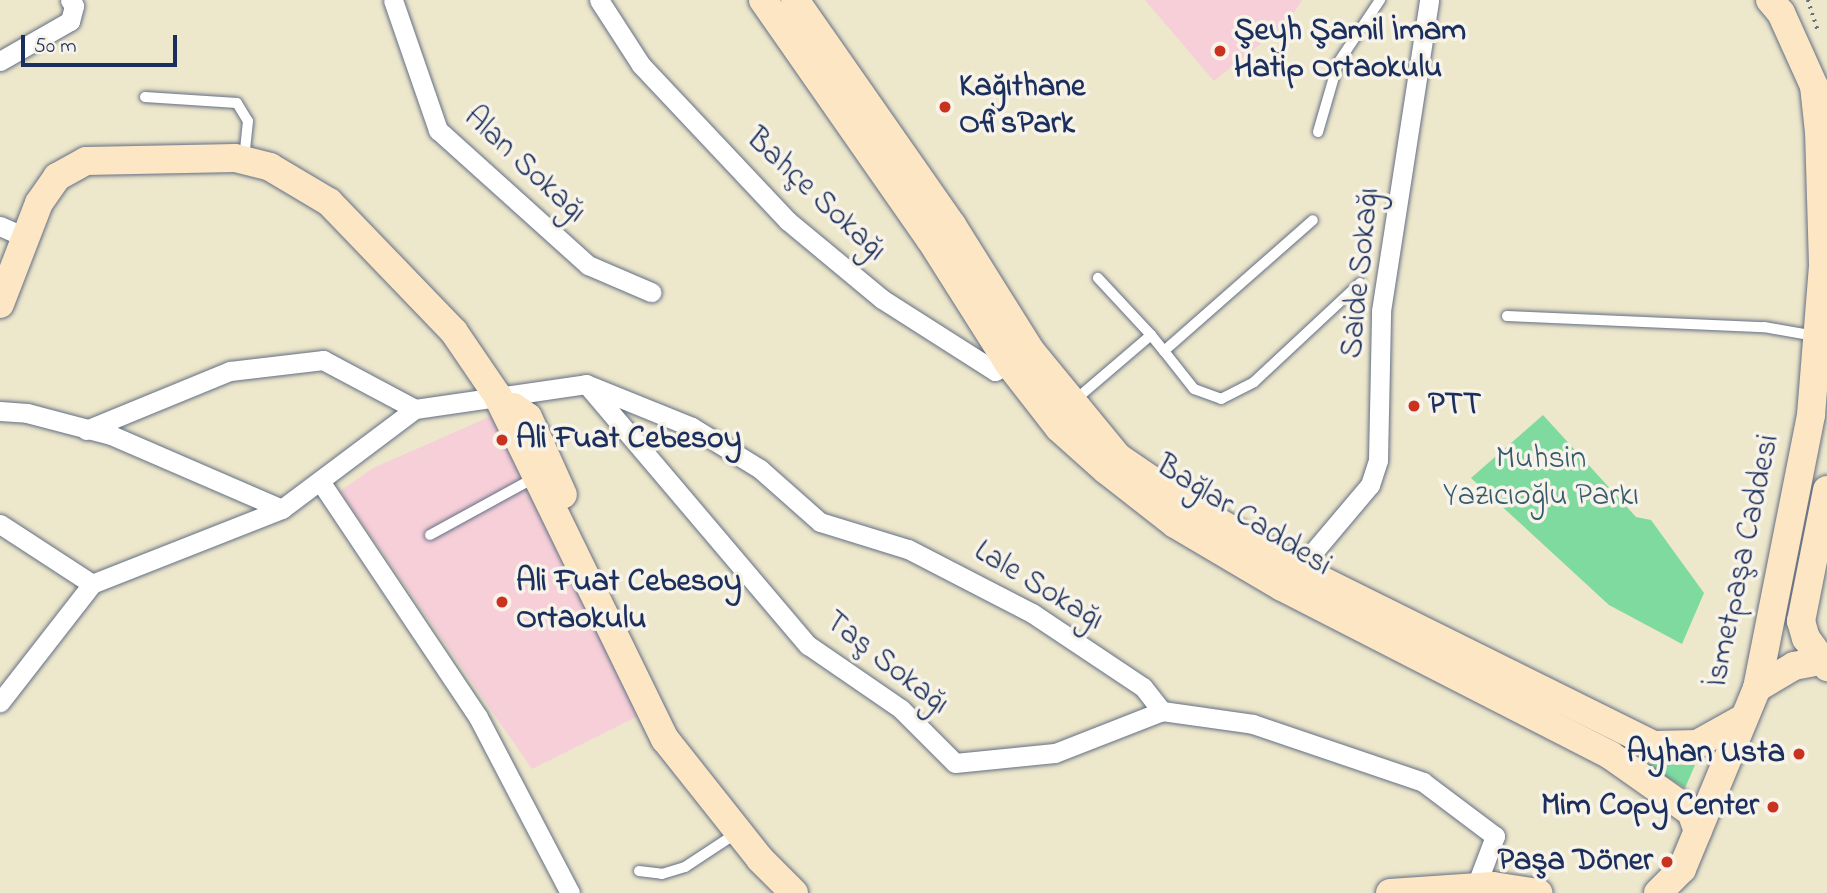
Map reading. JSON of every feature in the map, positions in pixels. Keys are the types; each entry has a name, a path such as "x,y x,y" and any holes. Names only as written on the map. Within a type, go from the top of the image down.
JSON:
{"main road":[{"name":"Bağlar Caddesi","path":"763,0 930,239 1020,357 1073,402 1118,457 1187,504 1299,569 1654,745 1697,744 1744,719"},
{"name":"Bağlar Caddesi","path":"795,0 952,225 1059,428 1175,524 1282,587 1611,755 1691,811 1698,831"},
{"name":"İsmetpaşa Caddesi","path":"1658,893 1682,869 1757,688 1798,492 1819,337 1825,221 1814,86 1781,13 1770,0"},
{"path":"1793,0 1827,97"},
{"path":"0,304 12,232 39,203 57,177 86,161 244,160 281,173 330,202 454,332 497,395 544,473 676,724 756,830 815,893"},
{"path":"544,473 665,738 738,832 794,893"},
{"path":"1757,688 1794,666 1823,664 1801,621 1827,489"},
{"path":"1390,893 1476,886 1538,893"}],"street":[{"path":"0,61 70,21 74,6 70,0"},
{"name":"Alan Sokağı","path":"393,0 438,130 588,265 650,292"},
{"name":"Bahçe Sokağı","path":"599,0 641,65 788,221 882,299 995,371 1020,357"},
{"name":"Saide Sokağı","path":"1299,569 1370,485 1378,460 1381,311 1429,0"},
{"path":"0,702 92,584 282,509 415,408 323,360 230,372 86,430"},
{"name":"Lale Sokağı","path":"415,408 586,384 692,427 760,469 820,522 908,549 1032,613 1143,687 1162,711"},
{"name":"Taş Sokağı","path":"586,384 808,645 901,709 955,763 1055,753 1162,711"},
{"path":"0,411 27,413 111,435 282,509"},
{"path":"320,481 478,717 570,893"},
{"path":"0,524 92,584"},
{"path":"1162,711 1253,724 1423,782 1494,835 1476,886"}],"lane":[{"path":"1318,131 1338,63 1380,0"},
{"path":"145,97 237,103 248,121 244,160"},
{"path":"1164,351 1313,220"},
{"path":"1098,278 1151,335 1194,389 1221,399 1254,382 1360,284"},
{"path":"1507,317 1764,327 1819,337"},
{"path":"1073,402 1151,335"},
{"path":"430,535 544,473"},
{"path":"639,871 662,874 685,867 738,832"}],"shaded area":[{"name":"Şeyh Şamil İmam Hatip Ortaokulu","path":"1145,0 1302,0 1289,21 1214,81"},
{"name":"Ali Fuat Cebesoy Ortaokulu","path":"494,415 644,713 532,769 340,491 373,468"}],"green space":[{"name":"Muhsin Yazıcıoğlu Parkı","path":"1543,415 1636,517 1651,520 1704,593 1682,644 1609,605 1471,478"},
{"path":"1646,764 1695,765 1685,788"}],"place":[{"name":"Şeyh Şamil İmam Hatip Ortaokulu","path":"1220,51"},
{"name":"Kağıthane OfisPark","path":"945,107"},
{"name":"PTT","path":"1414,406"},
{"name":"Ali Fuat Cebesoy","path":"502,440"},
{"name":"Ali Fuat Cebesoy Ortaokulu","path":"502,602"},
{"name":"Ayhan Usta","path":"1799,754"},
{"name":"Mim Copy Center","path":"1773,807"},
{"name":"Paşa Döner","path":"1667,862"}]}
